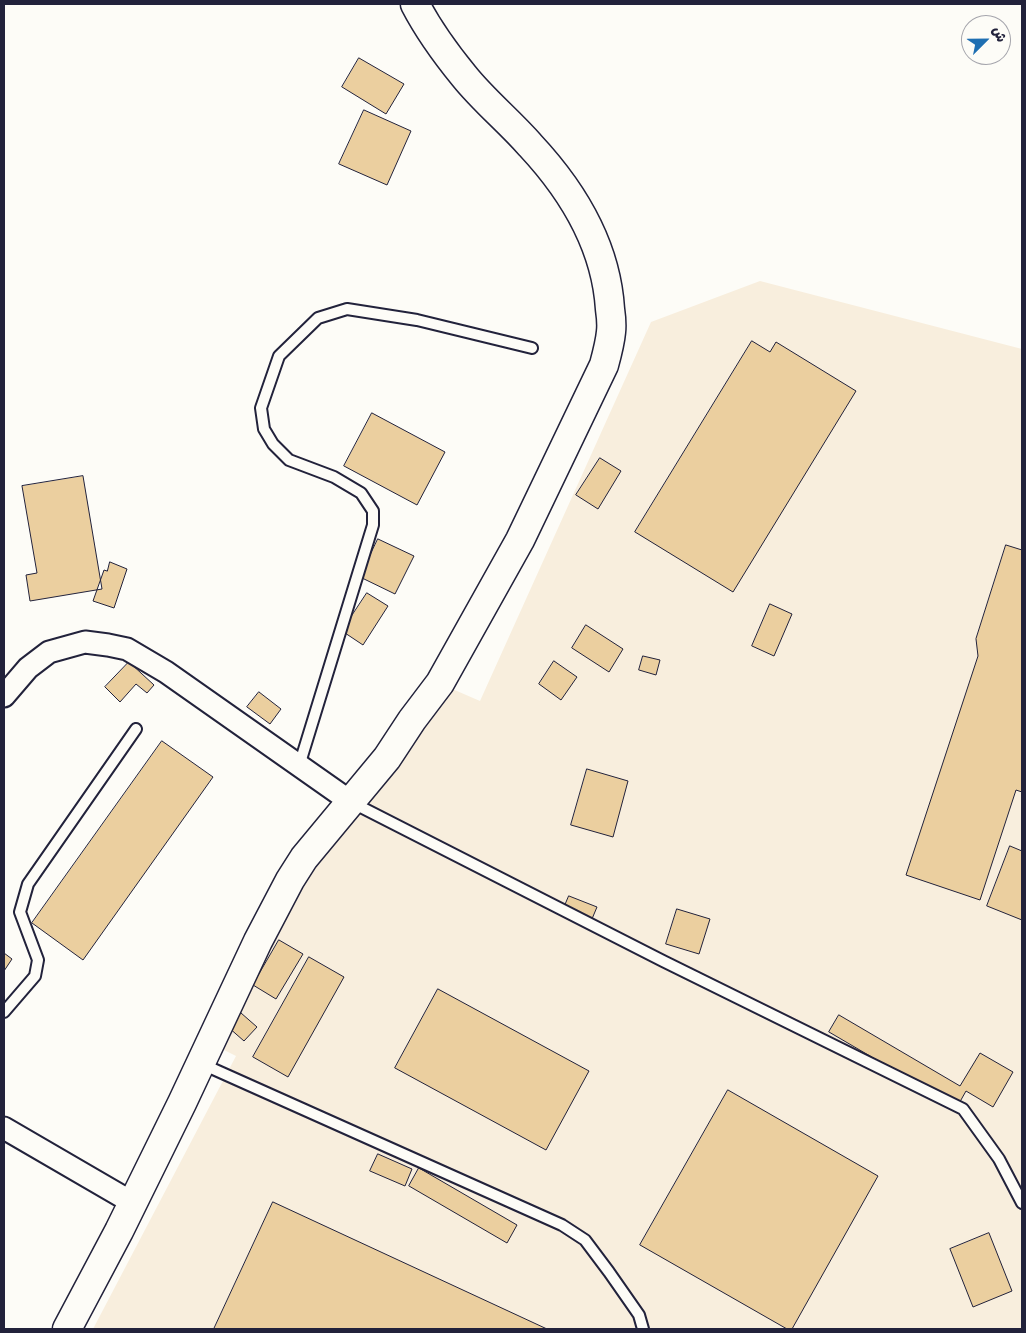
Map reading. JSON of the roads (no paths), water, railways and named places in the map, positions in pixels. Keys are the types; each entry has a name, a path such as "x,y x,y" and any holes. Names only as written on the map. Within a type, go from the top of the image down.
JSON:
{"main road":[{"path":"66,1329 133,1203 258,941 290,880 304,858 387,758 412,720 440,683 520,540 604,365 611,331 610,295 598,247 579,209 568,191 542,158 465,77 422,18 415,4"}],"street":[{"path":"4,696 28,668 49,652 85,642 127,649 166,672 351,802"},
{"path":"4,1128 133,1203"}],"lane":[{"path":"299,766 373,526 373,511 361,493 334,477 290,460 273,444 268,436 264,429 261,408 279,356 318,318 347,309 416,320 532,348"},
{"path":"4,1012 35,976 38,960 20,912 28,884 136,729"},
{"path":"351,802 672,965 963,1109 999,1159 1022,1203"},
{"path":"201,1063 562,1225 585,1240 639,1315 643,1329"}]}
